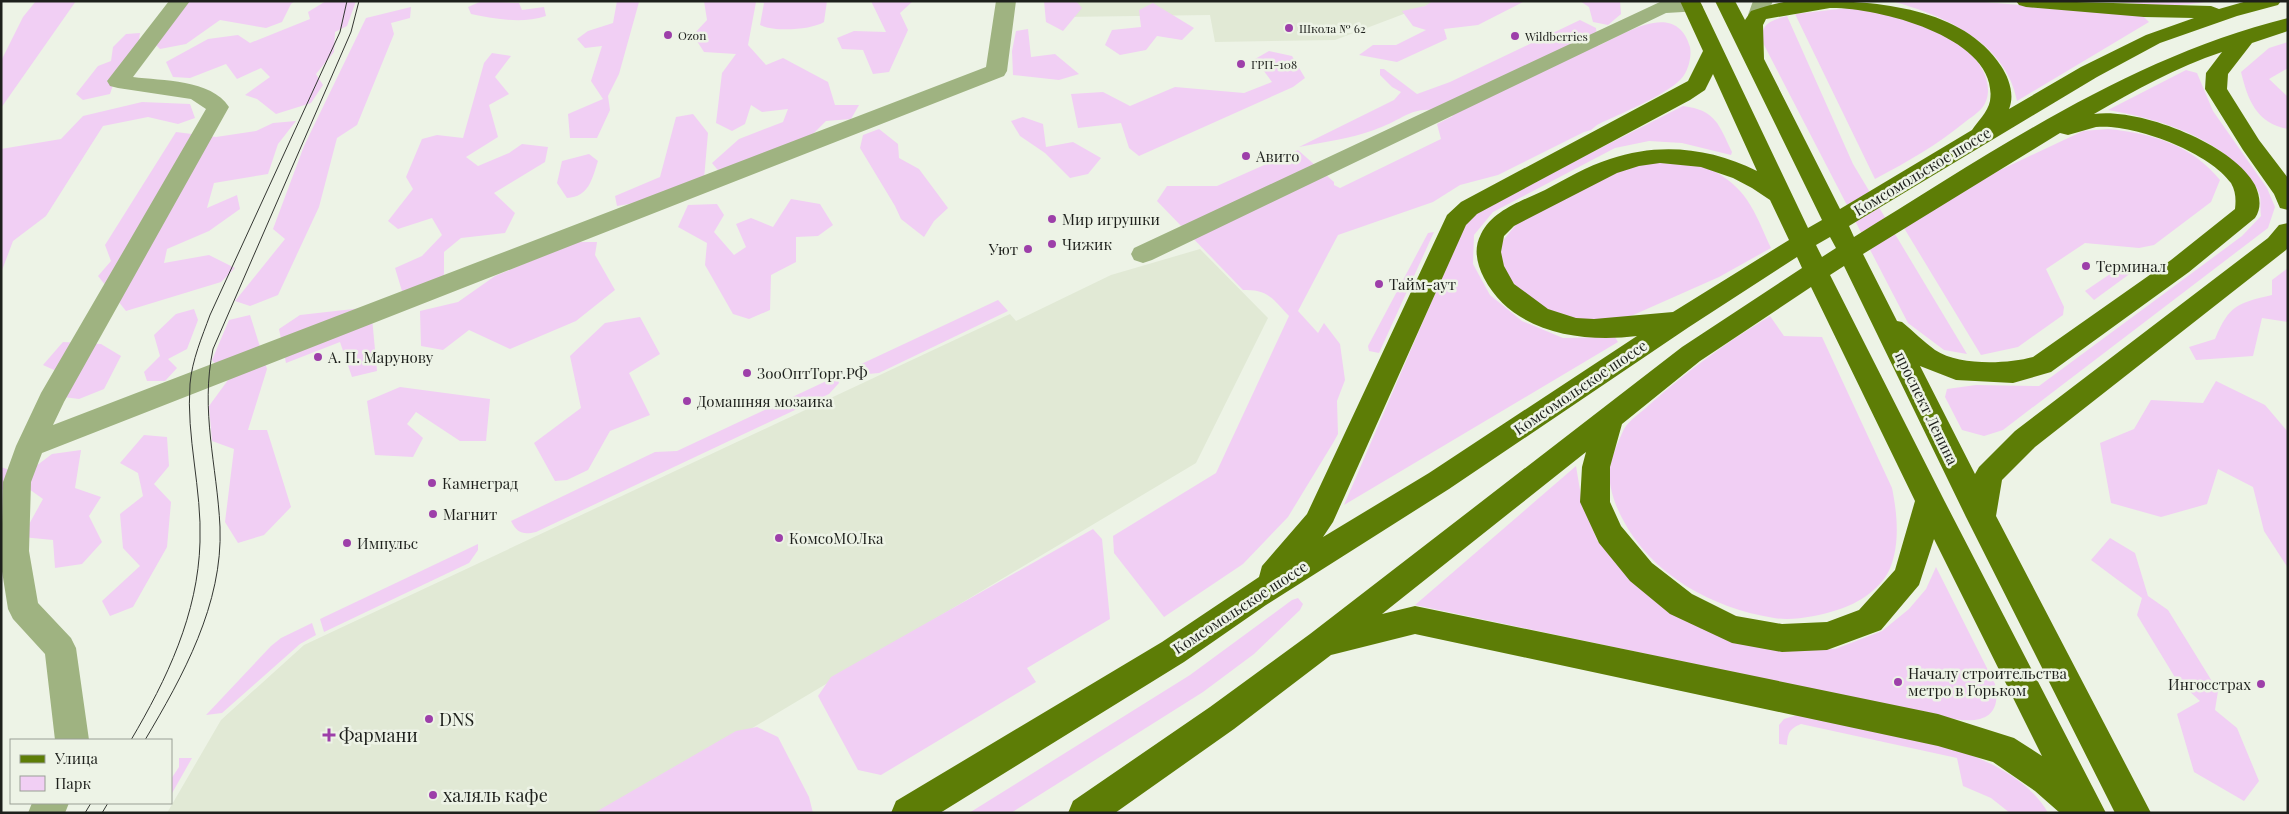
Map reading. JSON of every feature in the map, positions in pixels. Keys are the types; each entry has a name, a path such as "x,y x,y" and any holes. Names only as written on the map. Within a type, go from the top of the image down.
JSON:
{"main road":[{"name":"проспект Ленина","path":"1725,1 1981,517 2134,813"},
{"path":"2026,1 2144,11 2230,12"},
{"name":"Комсомольское шоссе","path":"908,813 1164,657 1255,595 1439,481 1776,258 1979,136 2089,72 2152,39 2230,12 2271,1"},
{"path":"1755,60 1753,25 1760,8 1786,8 1821,3 1858,3 1906,12 1959,36 1981,54 1993,67 2000,81 2002,102 1979,136"},
{"path":"1691,4 1712,53 1729,82 1783,203 1837,316 2087,813"},
{"name":"Комсомольское шоссе","path":"1085,813 1222,718 1321,644 1691,354 1793,286 2027,141 2155,71 2186,57 2246,36 2288,24"},
{"path":"2246,36 2217,73 2216,89 2251,145 2286,193 2288,202"},
{"path":"1255,595 1318,522 1374,404 1456,221 1469,208 1682,95 1697,85 1712,53"},
{"path":"1879,310 1927,358 1956,370 2012,373 2042,365 2180,266 2228,230 2247,212 2247,192 2237,176 2218,160 2192,144 2163,131 2129,122 2091,120 2027,141"},
{"path":"1680,320 1608,330 1563,327 1532,312 1504,291 1488,262 1490,240 1508,217 1617,164 1644,157 1678,154 1716,163 1758,180 1783,203"},
{"path":"1981,517 1988,475 2025,439 2277,244 2288,231"},
{"path":"1609,419 1596,467 1595,502 1610,534 1641,572 1681,604 1732,629 1782,638 1827,636 1870,620 1908,576 1929,502"},
{"path":"1321,644 1415,620 1938,730 2002,749 2047,779 2087,813"}],"street":[{"path":"72,739 60,648 24,609 14,551 17,482 30,446 51,400 218,107 197,93 118,81 180,1"},
{"path":"30,446 996,71 1006,1"},
{"path":"1143,254 1662,4 1691,4"}],"shaded area":[{"name":"Школа № 62","path":"1063,1 1438,1 1335,40 1215,42 1210,15 1062,17"},
{"path":"1200,249 1268,318 1196,463 610,813 167,813 221,720 304,645 1010,314 1016,321 1111,275"}],"green space":[{"path":"36,1 76,1 1,108 1,61 23,17"},
{"path":"170,1 295,1 291,4 282,22 266,28 220,20 186,44 160,49 151,40"},
{"path":"326,1 356,1 347,26 335,32 334,52 316,74 323,85 311,103 276,114 257,99 245,95 270,77 261,68 237,79 226,64 190,78 173,77 166,62 208,39 238,35 250,43 310,19 308,12"},
{"path":"482,1 519,3 522,10 544,7 546,16 518,20 471,14 468,7"},
{"path":"617,1 639,2 619,74 608,96 610,110 597,138 570,138 568,114 603,99 591,81 602,46 585,48 577,39 588,31 613,23"},
{"path":"704,1 827,1 824,22 810,27 792,29 774,29 760,25 764,3 756,2 748,45 766,65 783,58 828,82 835,105 859,105 851,119 826,121 809,138 721,174 712,163 739,139 783,122 788,109 762,112 751,105 745,124 732,131 716,123 722,73 736,54 704,52 693,35 707,20"},
{"path":"871,1 913,1 900,13 908,30 889,72 873,74 863,50 842,49 837,38 854,31 886,32"},
{"path":"1044,1 1076,1 1082,8 1063,31 1046,22"},
{"path":"1433,1 1525,1 1478,25 1444,29 1447,39 1397,62 1359,55 1373,45 1396,45 1426,30 1413,26 1402,11 1425,6"},
{"path":"1580,1 1620,1 1621,14 1608,25 1593,22 1589,7"},
{"path":"1891,1 1973,1 2136,15 2143,16 2149,22 2017,101 2011,80 2000,62 1986,47 1951,23 1931,14"},
{"path":"2107,1 2210,1 2171,5"},
{"path":"1153,3 1194,28 1182,40 1157,36 1146,50 1120,55 1105,45 1112,30 1141,27 1139,10"},
{"path":"411,7 410,18 391,23 394,34 357,125 337,138 319,207 278,295 250,306 235,301 285,239 273,229 304,146 366,18"},
{"path":"1848,8 1885,14 1926,26 1946,35 1976,59 1985,75 1987,83 1988,92 1986,100 1978,112 1933,146 1875,179 1795,14"},
{"path":"1787,16 1853,164 1967,354 1944,350 1908,323 1763,43 1762,37 1765,27 1771,21"},
{"path":"1580,20 1596,28 1598,46 1650,24 1663,22 1674,25 1683,33 1690,47 1690,60 1686,72 1681,79 1664,92 1498,175 1460,185 1433,202 1338,235 1298,311 1318,333 1324,323 1340,344 1345,380 1337,401 1338,434 1288,517 1243,564 1164,617 1114,553 1113,536 1216,473 1289,316 1274,300 1264,293 1243,290 1157,201 1167,186 1217,186 1298,150 1334,182 1334,185 1340,188 1441,139 1437,124 1453,116 1429,110 1420,110 1365,133 1299,147 1394,100 1401,92 1392,87 1380,75 1380,69 1384,69 1417,94 1450,82"},
{"path":"1028,29 1031,57 1055,54 1079,74 1059,80 1013,75 1012,51 1016,31"},
{"path":"140,33 137,55 120,64 110,94 83,100 76,94 98,66 111,61 113,47 126,34"},
{"path":"2288,42 2288,68 2269,79 2288,97 2288,129 2268,122 2255,109 2241,72 2269,48"},
{"path":"1269,51 1292,56 1305,78 1293,87 1139,156 1129,148 1121,123 1078,128 1071,94 1103,92 1130,106 1175,87 1244,93 1272,82 1255,59"},
{"path":"492,53 511,56 495,77 509,94 489,105 498,137 466,157 478,166 509,153 522,144 548,147 545,162 494,193 515,213 505,233 461,238 444,252 444,282 424,291 402,291 395,268 422,256 442,235 432,218 398,229 388,221 413,189 406,177 422,139 437,135 463,138 484,63"},
{"path":"2186,70 2197,73 2213,111 2267,188 2275,207 2268,228 2003,430 1984,436 1962,430 1945,397 1947,389 1976,385 2039,386 2242,236 2261,216 2260,196 2257,188 2241,168 2227,156 2195,136 2179,129 2144,118 2108,110"},
{"path":"142,102 190,104 195,118 178,124 148,117 103,126 46,216 13,241 1,273 1,149 61,139 83,116"},
{"path":"1683,106 1703,111 1715,120 1724,134 1732,152 1731,155 1682,143 1649,141 1615,148 1493,212 1474,235 1473,264 1490,295 1522,321 1563,338 1615,337 1618,342 1344,505 1465,224 1481,209"},
{"path":"693,114 708,133 704,179 659,199 617,206 615,196 660,177 676,117"},
{"path":"1023,117 1043,124 1046,147 1073,142 1101,158 1088,174 1070,178 1045,153 1020,136 1011,121"},
{"path":"296,121 278,144 268,174 214,183 207,208 237,195 240,209 209,231 167,249 164,263 209,255 235,268 221,282 126,311 98,276 111,261 105,245 176,132 216,137 256,131 273,123"},
{"path":"879,129 898,144 899,158 919,169 948,208 934,221 924,237 901,219 860,148 863,135"},
{"path":"2108,129 2155,138 2170,143 2197,158 2220,180 2211,202 2154,245 2139,248 2085,243 2046,269 2064,307 2063,315 2018,347 1981,355 1904,228 1998,171 2083,131"},
{"path":"589,154 598,161 588,186 580,194 567,198 557,183 562,161"},
{"path":"1638,161 1707,167 1721,175 1732,183 1748,201 1771,248 1719,277 1622,320 1574,320 1539,308 1513,288 1500,264 1502,242 1518,222"},
{"path":"791,199 820,204 833,225 818,236 796,237 796,262 771,275 770,310 749,319 733,314 705,265 707,243 678,227 688,205 717,204 724,215 714,232 734,255 746,247 736,224 751,218 773,227"},
{"path":"1434,232 1379,353 1369,351 1368,346 1428,233"},
{"path":"577,242 597,242 595,255 615,290 576,321 510,349 469,330 443,350 421,346 420,311 458,302 495,276"},
{"path":"2122,266 2135,270 2094,300 2085,291"},
{"path":"2288,268 2288,322 2262,318 2253,356 2196,360 2189,347 2215,339 2225,319 2236,307 2251,300 2272,295 2272,280"},
{"path":"998,300 1008,311 879,373 868,374 857,366"},
{"path":"371,307 377,371 352,377 340,342 286,363 279,329 300,315"},
{"path":"194,309 198,320 187,349 168,359 177,368 165,381 147,381 144,372 160,356 154,335 176,314"},
{"path":"250,315 267,369 248,430 267,430 291,507 264,535 238,543 225,522 234,449 212,441 209,406 228,380 212,360 229,320"},
{"path":"1770,316 1784,336 1822,337 1892,488 1896,517 1897,537 1894,557 1887,574 1876,588 1853,604 1822,614 1798,618 1774,618 1728,606 1706,597 1666,572 1634,538 1622,518 1612,494 1609,473 1614,453 1629,422 1693,369 1738,336"},
{"path":"640,317 660,354 629,373 650,415 610,431 588,470 567,480 555,481 534,443 581,408 570,356 605,323"},
{"path":"63,342 101,344 121,356 104,389 79,399 56,396 65,375 43,365"},
{"path":"837,376 839,383 829,394 536,532 518,531 511,521 655,452 677,451"},
{"path":"2216,381 2265,405 2288,432 2288,568 2264,531 2253,487 2218,469 2207,504 2161,517 2111,503 2100,443 2134,429 2151,400 2203,403"},
{"path":"400,387 490,399 486,441 460,441 416,412 407,424 423,438 413,457 375,455 367,401"},
{"path":"144,435 167,437 169,466 154,484 171,502 167,547 133,607 110,616 102,601 140,566 123,548 120,514 143,496 138,473 120,463"},
{"path":"81,450 75,488 101,497 89,516 102,542 82,564 55,568 53,540 22,537 43,499 22,484 1,490 1,467 24,475 52,454"},
{"path":"1576,466 1582,502 1597,540 1630,579 1786,649 1835,649 1882,631 1909,609 1926,589 1936,567 1995,684 1996,704 1993,710 1982,719 1954,719 1415,605"},
{"path":"1093,529 1102,539 1110,619 1027,668 1036,682 881,775 858,770 818,696 831,677"},
{"path":"2110,538 2135,553 2148,596 2168,610 2218,691 2215,710 2237,728 2259,781 2244,801 2194,772 2177,714 2200,701 2176,679 2137,615 2142,598 2091,560"},
{"path":"478,544 478,550 469,563 324,632 320,619"},
{"path":"1298,598 1303,604 1300,610 1254,654 1203,692 1011,813 969,813 1190,675 1292,600"},
{"path":"312,623 316,635 300,644 222,713 206,715 271,646 281,638"},
{"path":"1800,714 1900,734 1972,755 2003,771 2029,790 2048,813 2010,813 1991,798 1963,786 1957,758 1801,724 1790,732 1787,745 1779,744 1779,725 1784,719"},
{"path":"757,727 778,737 809,797 813,813 594,813 736,731"},
{"path":"179,758 192,758 172,793 172,778 179,767"}],"tram line":[{"path":"132,739 157,693 178,645 187,620 198,569 200,542 199,502 189,404 191,375 195,357 210,315 340,32 347,1"},
{"path":"146,739 186,665 208,611 215,584 219,556 220,527 210,438 208,394 213,349 351,32 359,1"},
{"path":"85,813 90,804"},
{"path":"102,813 107,804"}],"place":[{"name":"Школа № 62","path":"1289,28"},
{"name":"Ozon","path":"668,35"},
{"name":"Wildberries","path":"1515,36"},
{"name":"ГРП-108","path":"1241,64"},
{"name":"Авито","path":"1246,156"},
{"name":"Мир игрушки","path":"1052,219"},
{"name":"Чижик","path":"1052,244"},
{"name":"Уют","path":"1028,249"},
{"name":"Терминал","path":"2086,266"},
{"name":"Тайм-аут","path":"1379,284"},
{"name":"А. П. Марунову","path":"318,357"},
{"name":"ЗооОптТорг.РФ","path":"747,373"},
{"name":"Домашняя мозаика","path":"687,401"},
{"name":"Камнеград","path":"432,483"},
{"name":"Магнит","path":"433,514"},
{"name":"КомсоМОЛка","path":"779,538"},
{"name":"Импульс","path":"347,543"},
{"name":"Началу строительства метро в Горьком","path":"1898,682"},
{"name":"Ингосстрах","path":"2261,684"},
{"name":"DNS","path":"429,719"},
{"name":"Фармани","path":"329,735"},
{"name":"халяль кафе","path":"433,795"}]}
